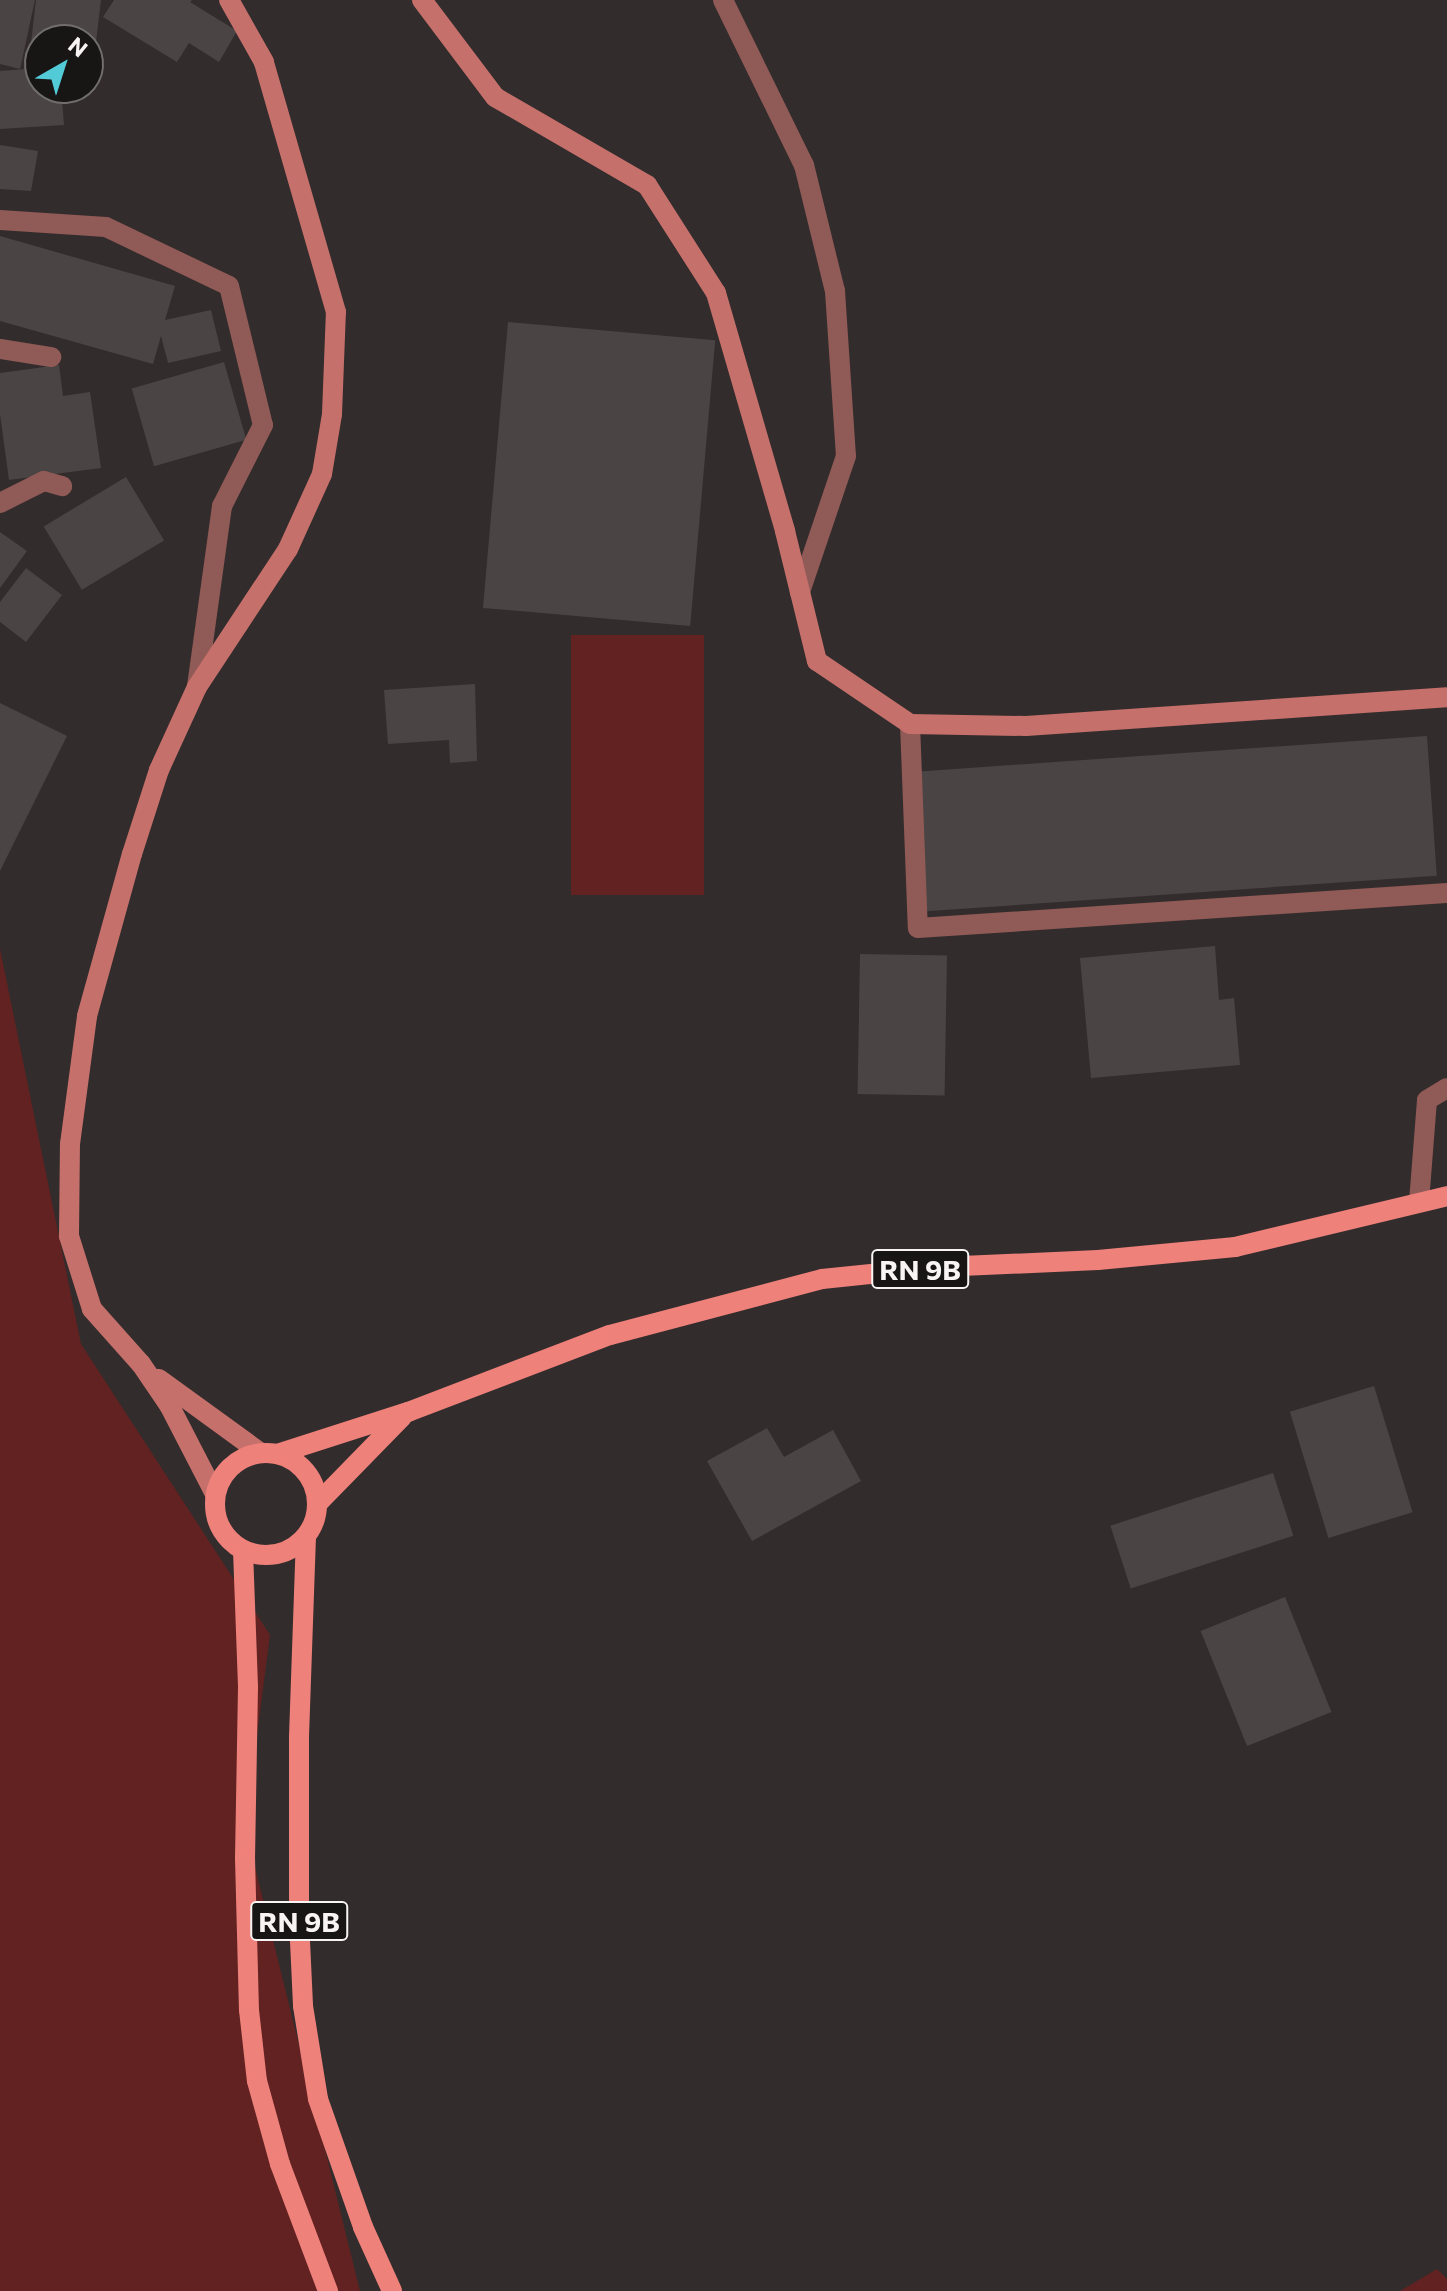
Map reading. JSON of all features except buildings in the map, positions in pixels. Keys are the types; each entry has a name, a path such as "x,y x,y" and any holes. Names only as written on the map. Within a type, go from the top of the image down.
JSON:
{"main road":[{"path":"141,1364 269,1454 306,1472 317,1504 314,1521 306,1536 293,1548 277,1555 243,1550 220,1526 215,1494 176,1416 141,1364 92,1309 69,1236 70,1144 87,1016 159,770 197,687 288,549 322,474 332,414 336,312 264,62 229,0"},
{"path":"422,0 495,97 647,185 716,293 817,661 910,724 1026,726 1447,697"},
{"name":"RN 9B","path":"269,1454 408,1412 610,1335 822,1279 1235,1247 1447,1196"},
{"name":"RN 9B","path":"317,1504 408,1412"},
{"path":"215,1494 232,1466 269,1454"},
{"name":"RN 9B","path":"306,1536 299,1752 303,2006 318,2099 363,2227 392,2291"},
{"name":"RN 9B","path":"243,1550 248,1687 246,1904 249,2010 257,2081 280,2164 328,2291"}],"street":[{"path":"723,0 804,165 835,291 846,456 800,592"},
{"path":"0,220 106,227 229,286 263,425 222,506 197,687"},
{"path":"0,349 51,357"},
{"path":"0,503 44,481 62,486"},
{"path":"910,724 918,928 1447,893"},
{"path":"1419,1202 1427,1100 1447,1088"}],"shaded area":[{"path":"571,635 704,635 704,895 571,895"},
{"path":"0,949 81,1344 270,1635 245,1827 360,2291 0,2291"},
{"path":"1437,2269 1447,2279 1447,2291 1400,2291"}]}
